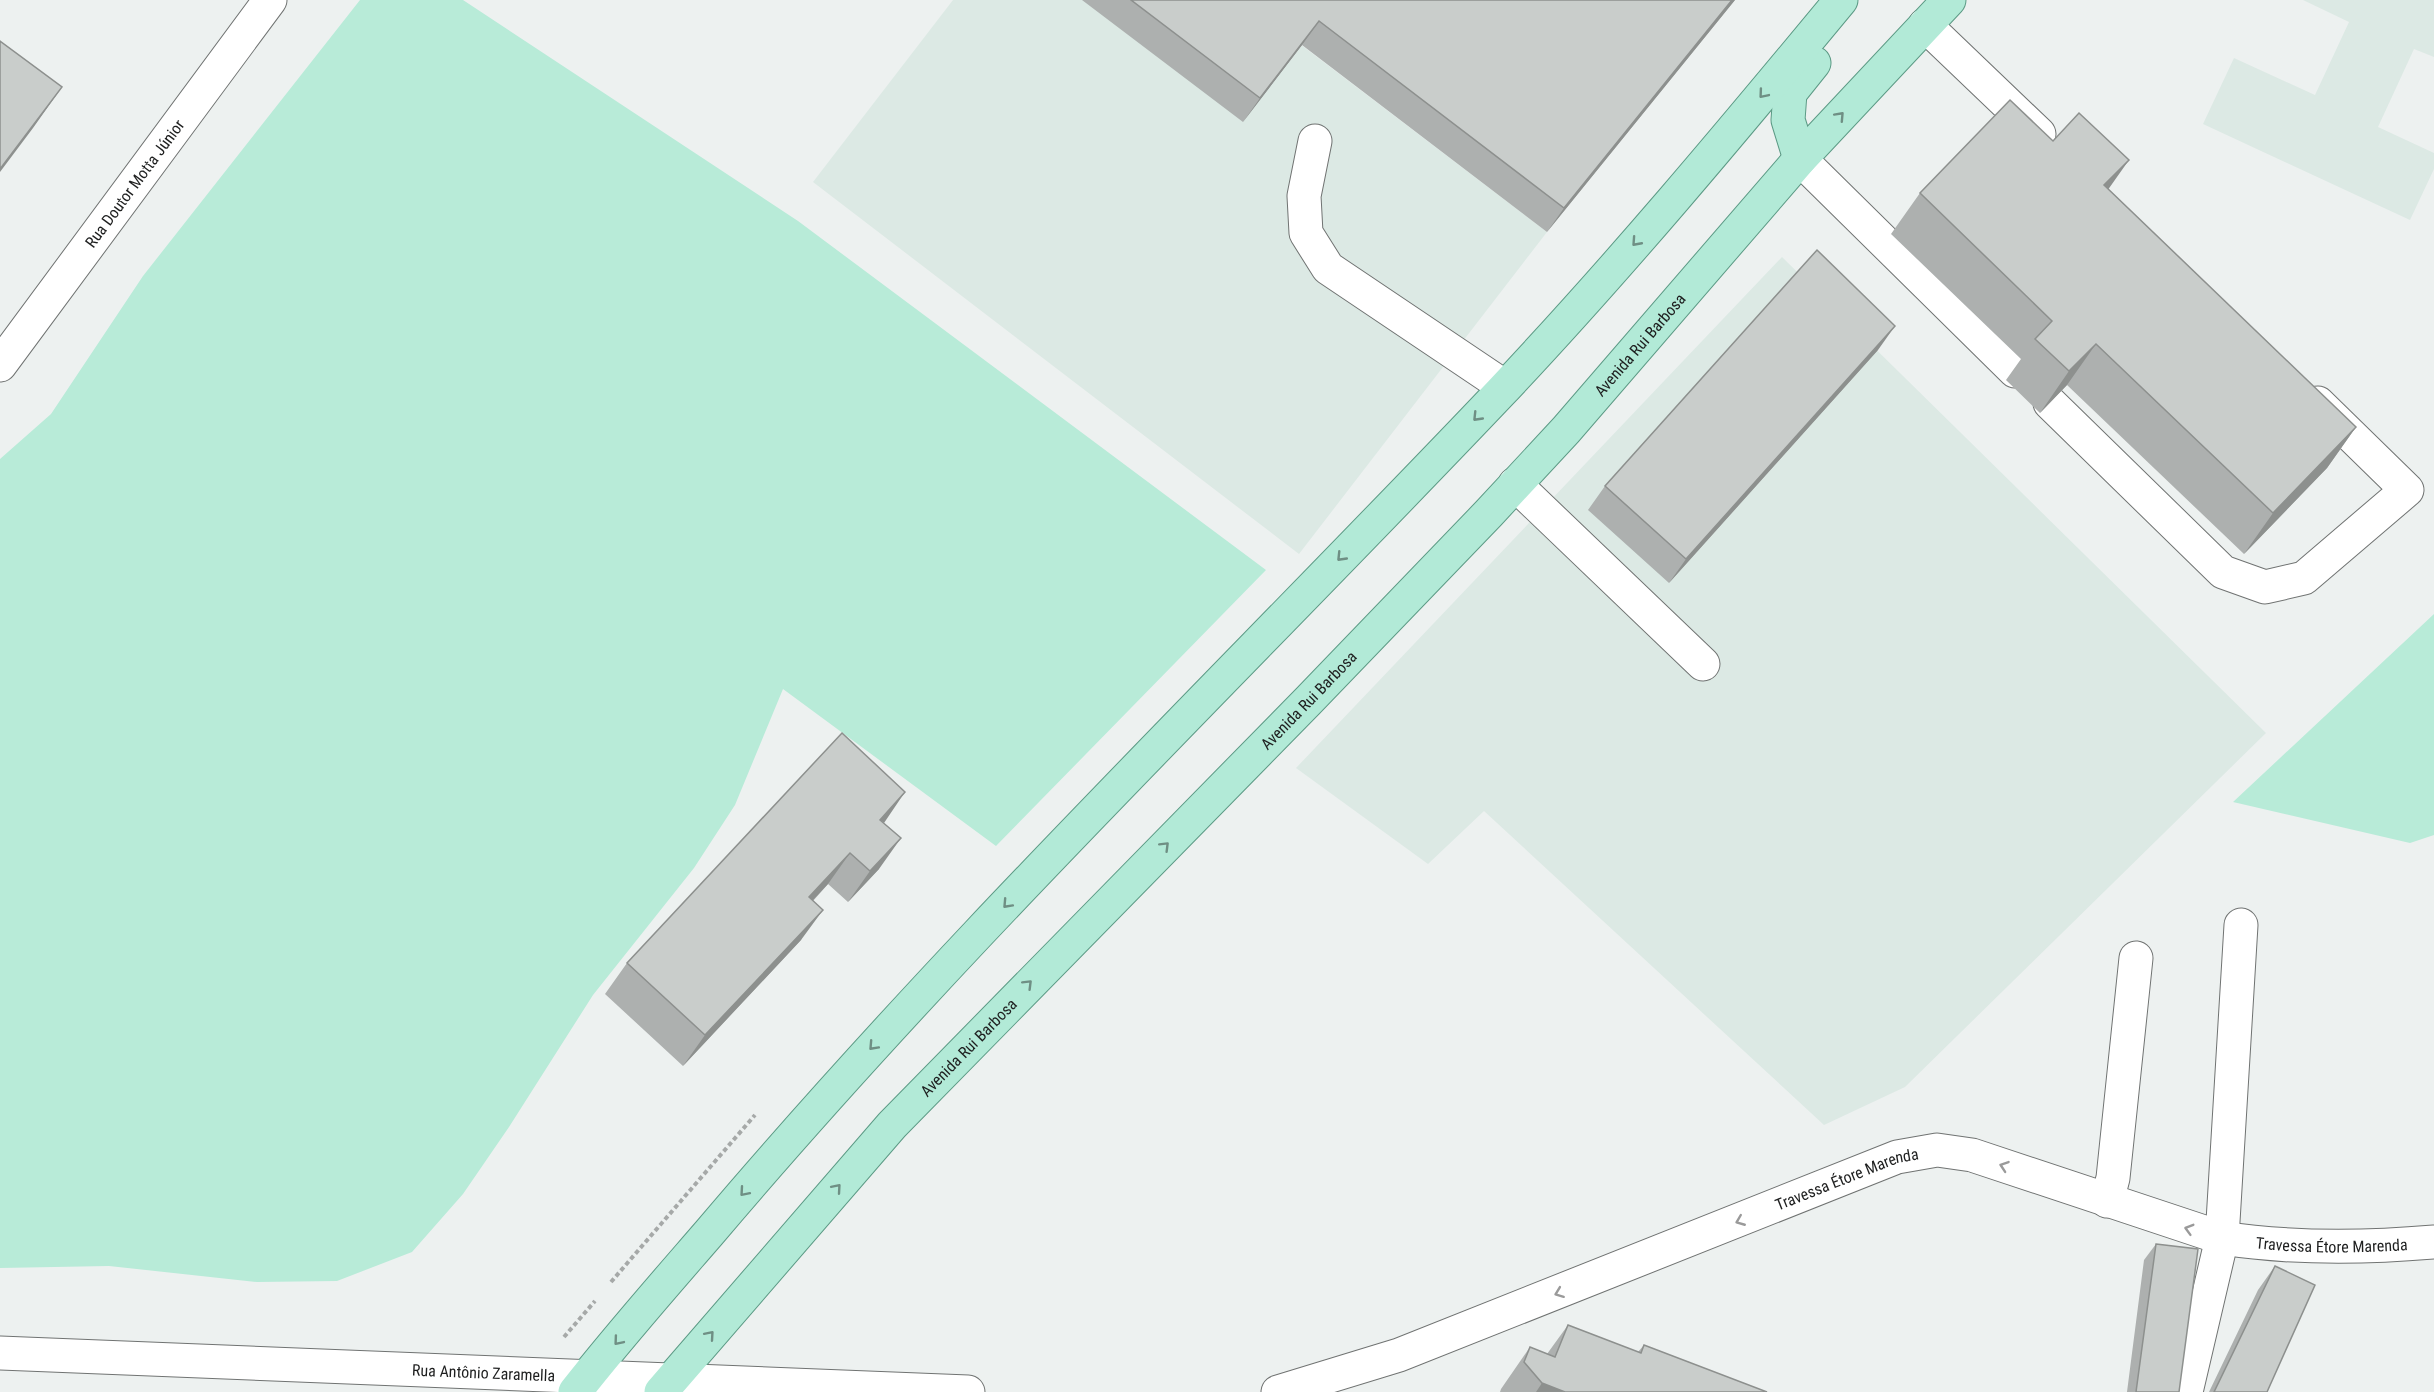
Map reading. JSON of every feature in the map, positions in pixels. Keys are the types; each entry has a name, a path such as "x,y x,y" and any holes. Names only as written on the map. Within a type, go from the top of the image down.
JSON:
{"main road":[{"path":"581,1384 784,1144 869,1050 1047,861 1505,387 1706,163 1841,0"},
{"path":"1800,159 1788,120 1790,93 1863,0"},
{"name":"Avenida Rui Barbosa","path":"666,1386 925,1090 1317,693 1515,484 1581,413 1800,159 1949,0"}],"street":[{"name":"Rua Doutor Motta Júnior","path":"0,365 270,0"},
{"path":"1925,25 2062,156"},
{"path":"1315,141 1304,196 1306,233 1328,268 1505,387"},
{"path":"1800,159 2015,371"},
{"path":"2049,404 2223,572 2265,587 2304,578 2407,490 2293,379"},
{"path":"1515,484 1703,664"},
{"path":"2186,1392 2222,1238 2241,925"},
{"path":"2107,1201 2113,1178 2136,958"},
{"name":"Travessa Étore Marenda","path":"1278,1392 1399,1355 1898,1157 1936,1150 1972,1155 2222,1238 2265,1245 2321,1247 2434,1242"},
{"name":"Rua Antônio Zaramella","path":"0,1353 434,1381 968,1392"}],"shaded area":[{"path":"953,0 1242,0 1547,232 1299,554 813,182"},
{"path":"2303,0 2434,0 2434,57 2414,49 2378,127 2434,153 2434,169 2410,220 2203,124 2234,58 2315,95 2349,22"},
{"path":"1782,257 2266,733 1905,1087 1824,1125 1484,811 1428,864 1296,768"}],"green space":[{"path":"360,0 463,0 798,221 1266,570 996,846 783,689 735,805 694,868 593,995 509,1127 463,1194 412,1252 337,1281 257,1282 109,1266 0,1268 0,459 51,414 143,276"},
{"path":"2434,614 2434,835 2410,843 2233,802"}],"building":[{"path":"1131,0 1732,0 1564,208 1319,21 1260,98"},
{"path":"0,41 62,87 0,169"},
{"path":"2010,100 2053,141 2079,113 2129,160 2104,185 2356,427 2273,513 2096,344 2069,371 2035,339 2052,321 1920,193"},
{"path":"1817,250 1895,326 1686,559 1605,486"},
{"path":"842,733 905,792 880,820 901,838 870,871 850,853 809,897 823,910 705,1035 627,963"},
{"path":"2156,1244 2198,1249 2179,1392 2136,1392"},
{"path":"2275,1266 2315,1285 2267,1392 2214,1392"},
{"path":"1568,1325 1641,1353 1644,1345 1767,1392 1565,1392 1542,1383 1524,1362 1530,1347 1555,1357"}]}
